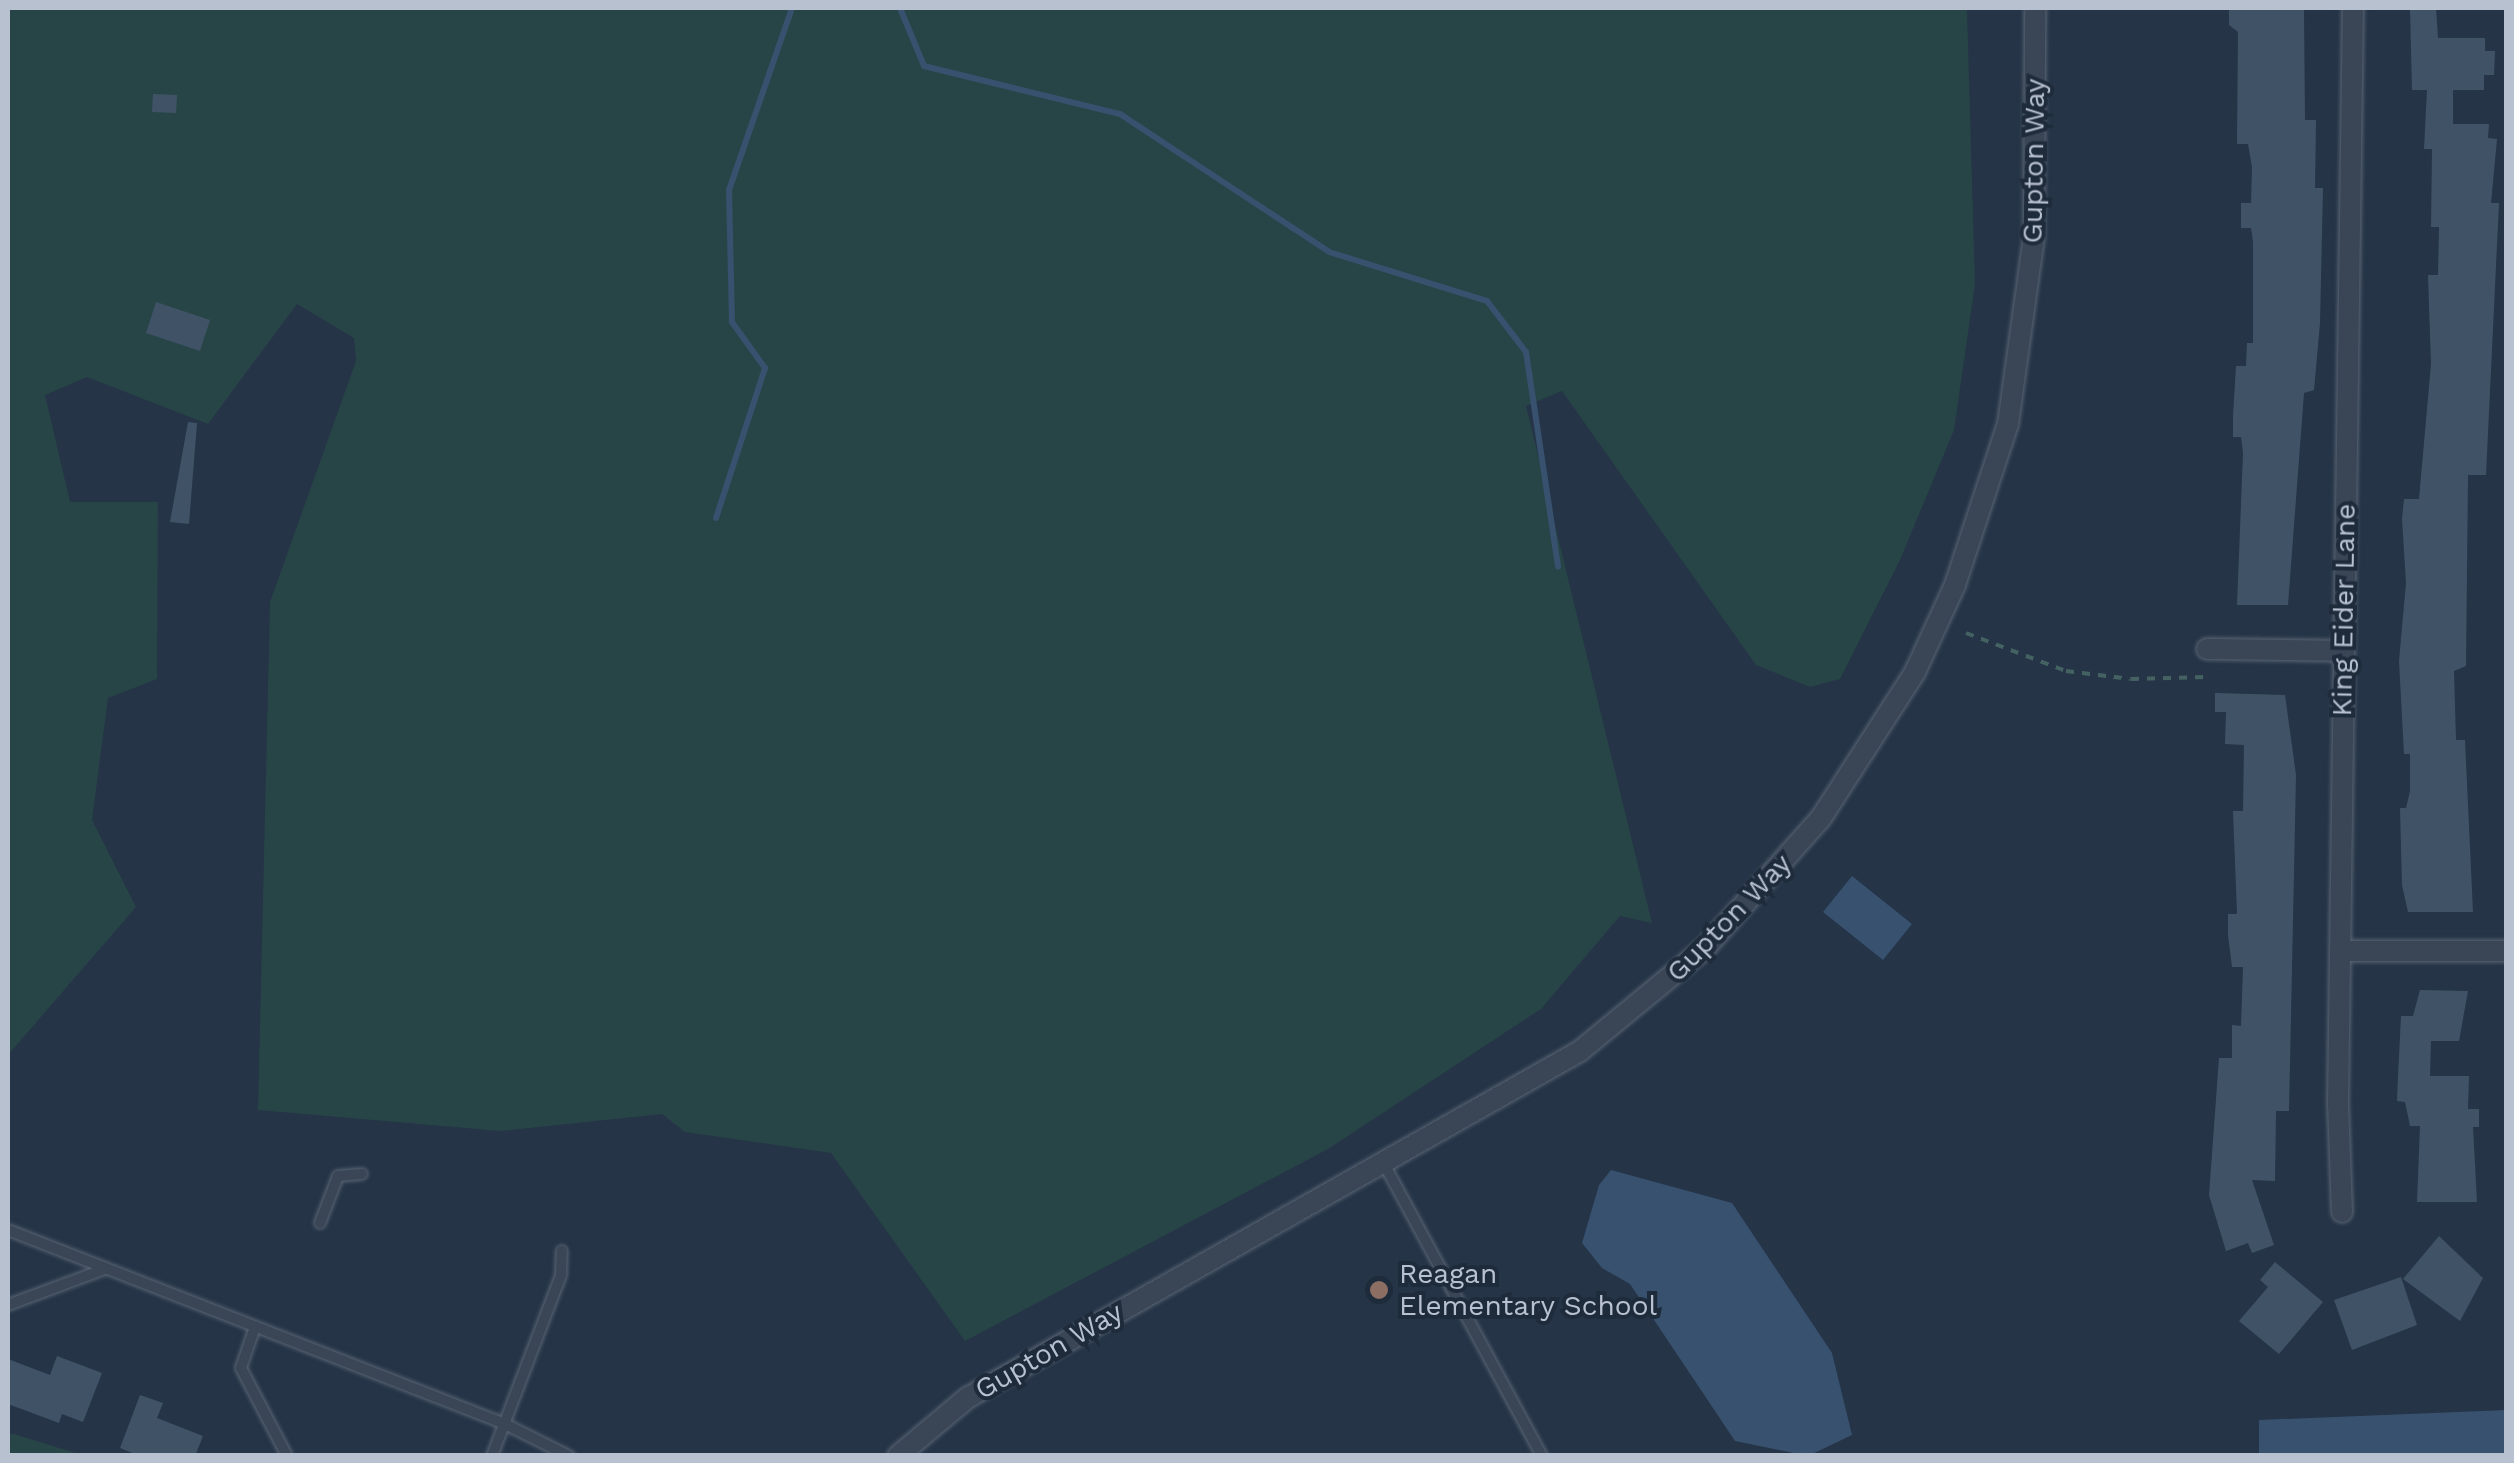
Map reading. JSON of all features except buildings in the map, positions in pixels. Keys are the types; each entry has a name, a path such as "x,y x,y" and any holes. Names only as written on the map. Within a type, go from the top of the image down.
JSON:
{"street":[{"name":"Gupton Way","path":"898,1456 967,1398 1580,1051 1706,946 1821,818 1915,672 1955,584 2008,424 2034,236 2036,8"},
{"name":"King Eider Lane","path":"2342,1212 2340,951 2353,8"},
{"path":"2207,649 2344,651"},
{"path":"2340,951 2506,951"}],"lane":[{"path":"1383,1162 1542,1456"},
{"path":"320,1224 338,1176 362,1174"},
{"path":"8,1230 504,1424 569,1456"},
{"path":"492,1456 562,1276 562,1250"},
{"path":"8,1305 106,1269"},
{"path":"255,1327 241,1368 287,1456"}],"path":[{"path":"1966,633 2066,671 2131,679 2207,676"}],"green space":[{"path":"8,8 1967,8 1975,284 1954,430 1900,560 1840,679 1810,687 1756,665 1562,391 1526,406 1652,923 1620,916 1541,1009 1328,1149 965,1341 831,1153 685,1132 662,1114 500,1131 258,1110 270,602 356,361 354,338 297,304 208,424 87,377 45,395 70,502 158,502 157,679 108,698 92,820 136,907 8,1055"},
{"path":"8,1434 14,1434 82,1455 8,1455"}],"water":[{"path":"1852,876 1912,924 1883,960 1823,912"},
{"path":"1611,1170 1732,1203 1832,1353 1852,1435 1808,1456 1735,1441 1630,1284 1602,1268 1582,1243 1599,1185"},
{"path":"2506,1410 2506,1455 2259,1455 2259,1420"}],"waterway":[{"path":"716,518 765,368 732,322 729,190 792,8"},
{"path":"900,8 924,66 1120,114 1329,252 1487,301 1526,352 1558,567"}],"place":[{"name":"Reagan Elementary School","path":"1379,1290"}]}
